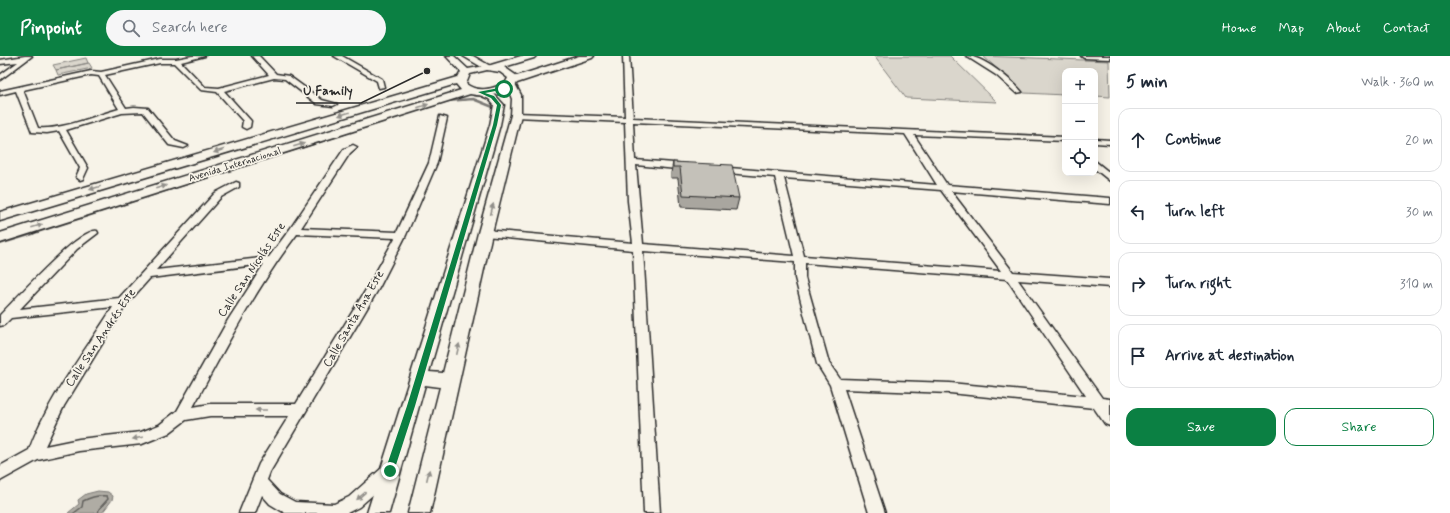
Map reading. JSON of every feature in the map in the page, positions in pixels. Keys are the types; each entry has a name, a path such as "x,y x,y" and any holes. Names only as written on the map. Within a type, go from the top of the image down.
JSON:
{"main road":[{"path":"490,68 531,56"},
{"path":"512,82 588,56"},
{"name":"Avenida Internacional","path":"0,217 490,68"},
{"path":"419,513 485,233 516,115 518,102 512,82 512,76 508,73 490,68"},
{"path":"378,513 420,378 498,113 499,105 492,97 475,92 461,85 464,76"},
{"name":"Avenida Internacional","path":"0,238 475,92 496,91 512,82"},
{"path":"420,378 450,381"}],"street":[{"path":"0,93 91,73 100,74 160,61 176,61 202,56"},
{"path":"255,56 274,76"},
{"path":"337,56 380,80 381,87"},
{"path":"450,56 464,76"},
{"path":"467,56 490,68"},
{"path":"626,56 652,513"},
{"path":"969,56 998,74 1018,92"},
{"path":"1084,56 1110,57"},
{"path":"0,62 26,58"},
{"path":"0,78 26,58"},
{"path":"176,61 203,89 219,90 274,76 286,77 320,102 333,104"},
{"path":"100,74 124,111"},
{"path":"20,89 35,130 49,130 136,109 145,110 172,143 184,146"},
{"path":"219,90 247,121 246,127"},
{"path":"516,115 1062,139"},
{"name":"Calle Santa Ana Este","path":"247,513 260,483 264,469 373,288 402,235 433,163 443,118"},
{"path":"61,127 84,168 80,177"},
{"path":"908,132 944,188 1010,274 1104,404 1110,420"},
{"path":"1098,141 1110,142"},
{"name":"Calle San Nicolás Este","path":"182,415 232,323 272,260 294,231 347,151 353,147"},
{"path":"631,162 693,167"},
{"path":"1098,167 1110,178"},
{"path":"709,169 1110,201"},
{"path":"779,175 800,260 800,278 823,364 836,384 877,513"},
{"name":"Calle San Andrés Este","path":"35,454 42,434 59,402 122,302 218,195 236,185"},
{"path":"294,231 402,235"},
{"path":"0,322 73,247 93,233"},
{"path":"485,233 800,260 1010,274 1110,283"},
{"path":"146,275 272,260"},
{"path":"9,314 122,302"},
{"path":"836,384 950,388 1104,404"},
{"path":"0,474 35,454 78,444 142,438 164,430 182,415 210,410 300,410"},
{"path":"260,483 275,499 293,509 335,511 354,502 390,471"}],"shaded area":[{"path":"874,56 950,56 997,102 906,98"},
{"path":"983,56 1109,61 1110,97 1098,96 1098,68 1062,68 1062,95 1024,93"},
{"path":"86,58 88,63 56,70 53,65"},
{"path":"89,63 92,68 58,75 56,70"}],"water":[{"path":"98,491 108,492 113,496 112,500 102,513 68,513 79,504 78,500 86,494"}],"building":[{"path":"673,162 732,165 739,198 683,195 680,167 673,167"}],"waterway":[{"path":"340,135 447,101 473,99 493,107"},
{"path":"30,234 343,134"},
{"path":"0,243 33,233"}],"place":[{"name":"U Family","path":"427,71"}],"route":[{"path":"390,471 411,406 498,113 499,105 496,101 492,97 480,92 504,89"}]}
